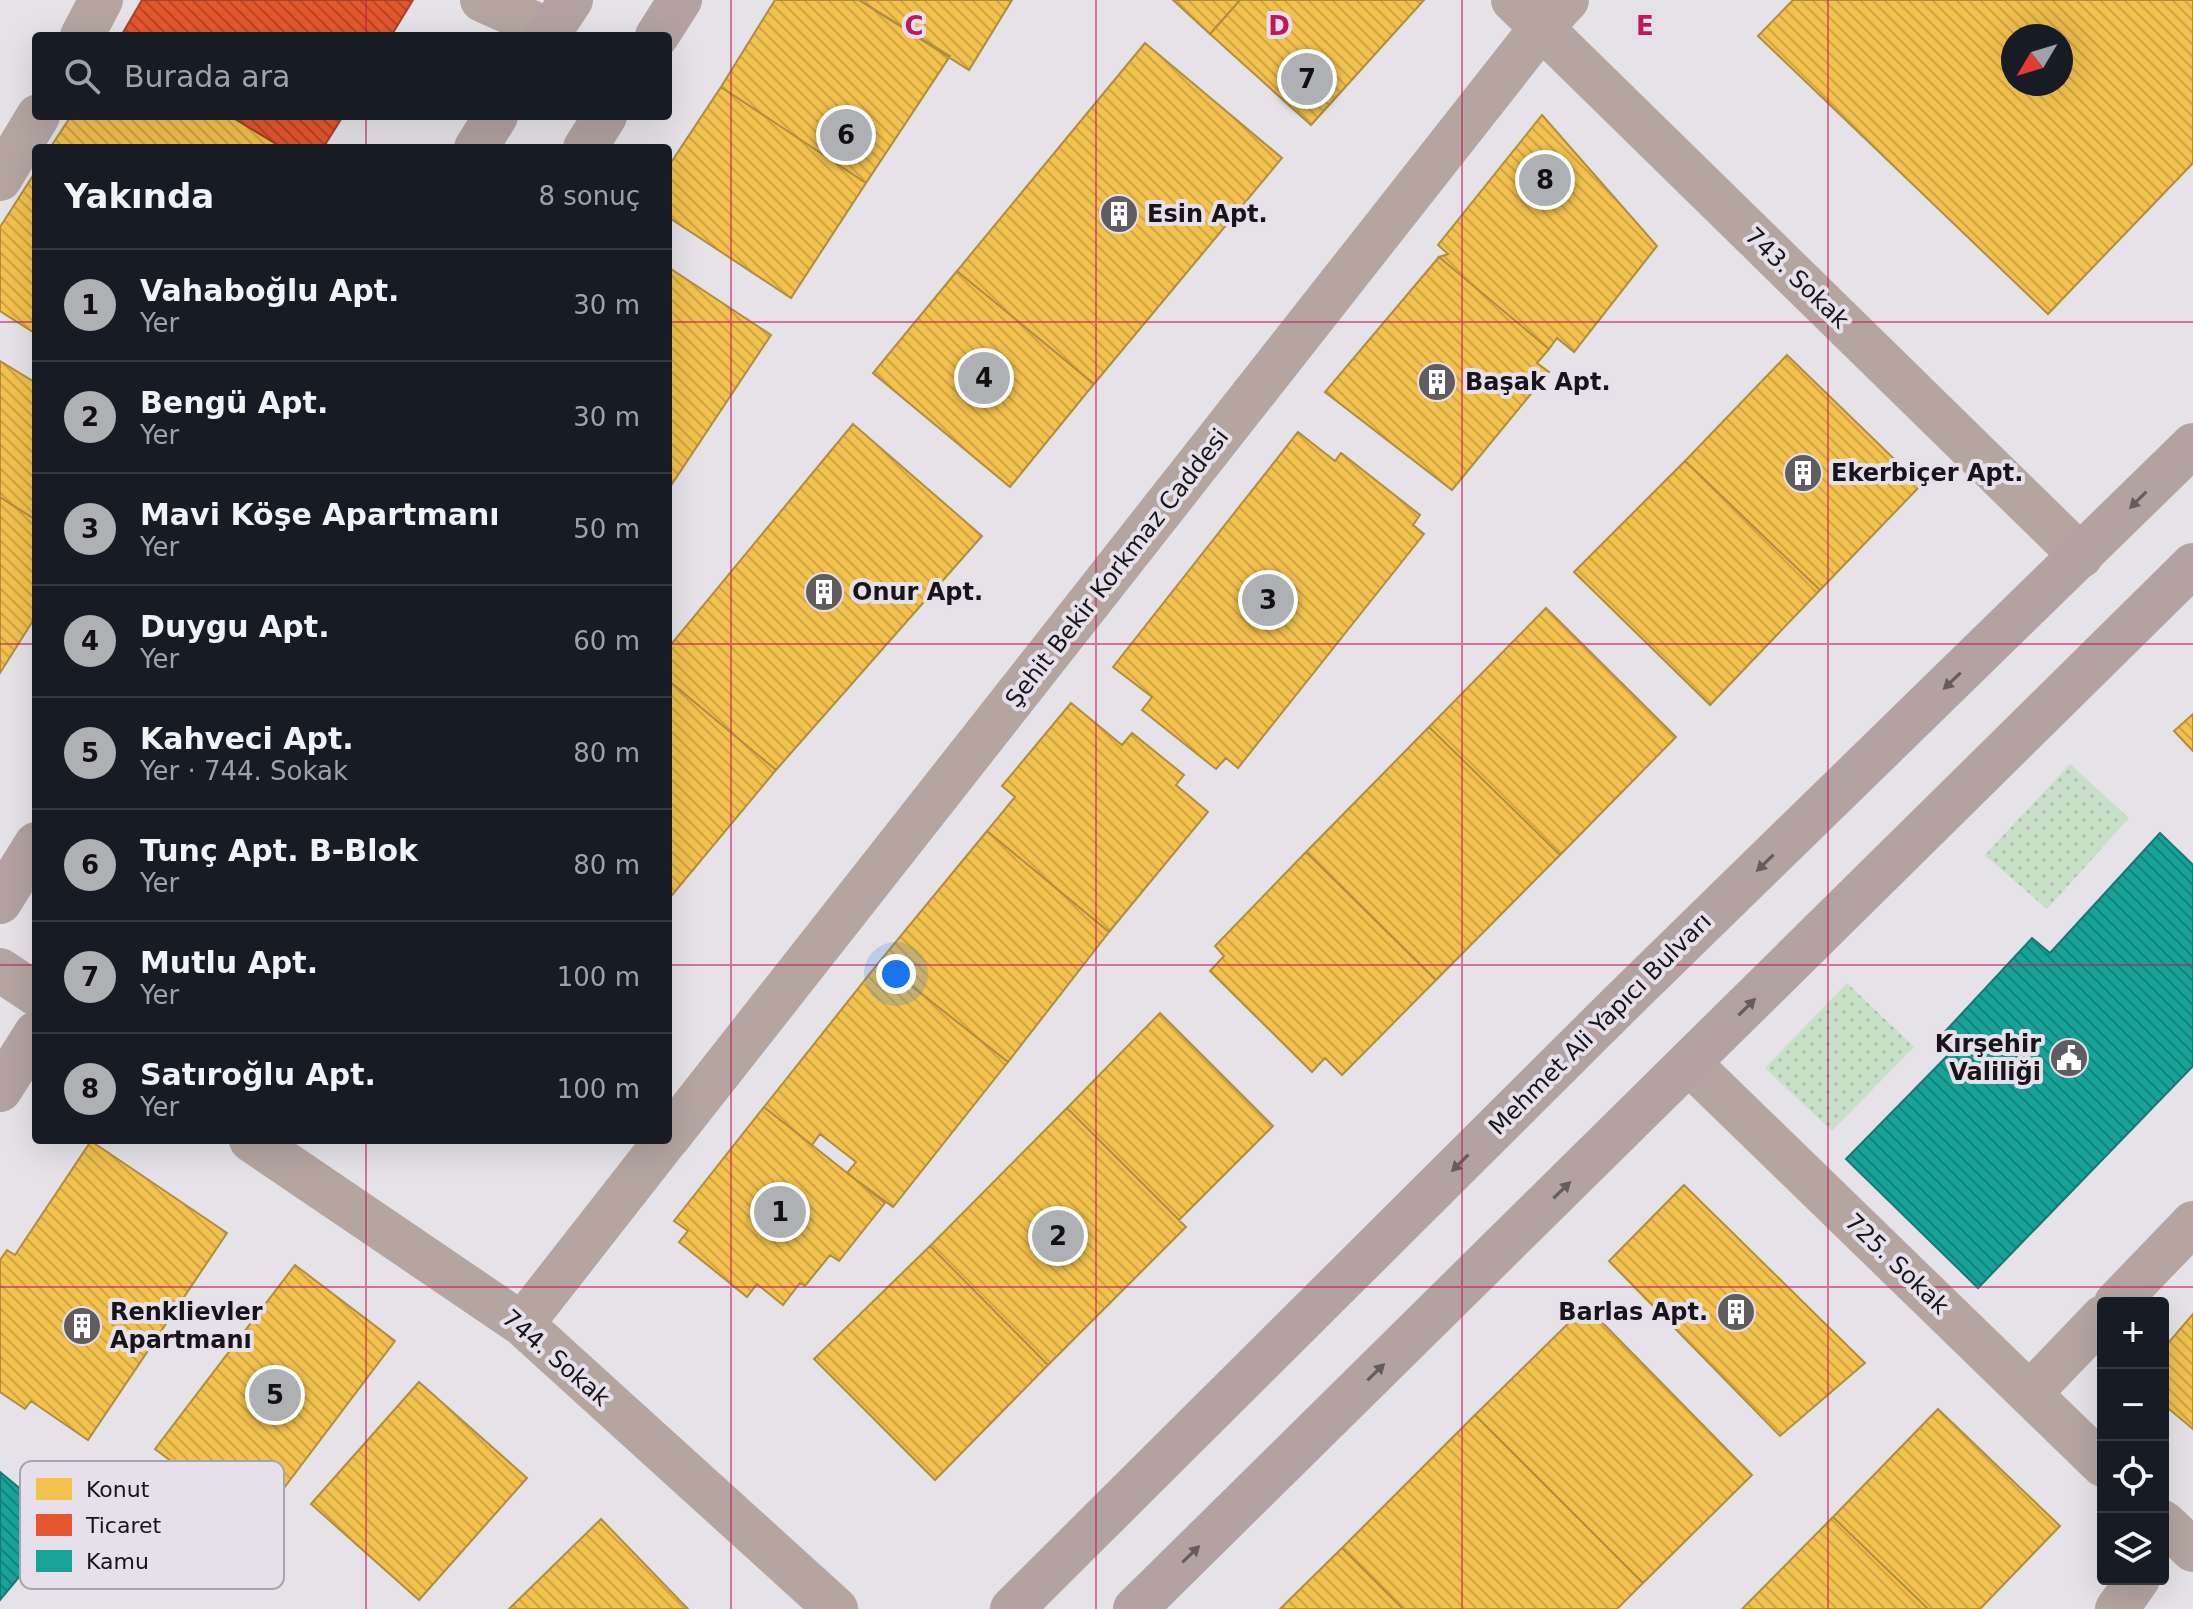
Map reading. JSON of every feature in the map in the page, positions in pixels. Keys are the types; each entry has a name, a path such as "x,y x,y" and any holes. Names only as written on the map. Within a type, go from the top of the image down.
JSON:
{"main road":[{"path":"660,32 680,0"},
{"path":"478,144 494,120"},
{"path":"588,144 602,120"},
{"name":"Mehmet Ali Yapıcı Bulvarı","path":"1012,1609 1611,1012 2193,445"},
{"path":"1135,1609 2193,565"},
{"path":"0,902 32,850"},
{"path":"0,1090 32,1039"}],"street":[{"path":"84,32 101,0"},
{"path":"482,0 556,22"},
{"name":"743. Sokak","path":"1540,9 2081,556"},
{"name":"Şehit Bekir Korkmaz Caddesi","path":"672,1133 1540,9"},
{"path":"0,179 36,120"},
{"path":"0,970 32,991"},
{"name":"725. Sokak","path":"1690,1064 2097,1459"},
{"name":"744. Sokak","path":"257,1144 522,1324 836,1609"},
{"name":"Şehit Bekir Korkmaz Caddesi","path":"522,1324 663,1144"},
{"path":"2122,1297 2193,1223"},
{"path":"2030,1393 2097,1323"},
{"path":"2117,1609 2134,1585"}],"green space":[{"path":"2070,764 2129,818 2047,909 1985,855"},
{"path":"1847,983 1914,1047 1832,1131 1765,1068"}],"building: Konut":[{"path":"775,0 859,0 950,56 866,183 721,87"},
{"path":"859,0 1012,0 969,70"},
{"path":"1173,0 1240,0 1210,34"},
{"path":"1240,0 1424,0 1311,125 1210,34"},
{"path":"1793,0 2193,0 2193,163 2048,314 1758,36"},
{"name":"Esin Apt.","path":"1145,43 1282,158 1094,384 957,271"},
{"path":"721,87 866,183 791,298 672,220 672,161"},
{"path":"1542,115 1657,246 1574,352 1557,338 1549,349 1439,257 1448,254 1438,245"},
{"path":"68,120 237,120 276,144 53,144"},
{"path":"32,177 32,331 0,311 0,227"},
{"name":"Başak Apt.","path":"1439,257 1549,349 1537,363 1549,372 1452,490 1325,392"},
{"path":"672,270 771,335 672,484"},
{"path":"957,271 1094,384 1010,487 873,373"},
{"name":"Ekerbiçer Apt.","path":"1787,355 1921,485 1820,590 1685,461"},
{"path":"0,361 32,381 32,517 0,497"},
{"name":"Onur Apt.","path":"853,424 982,536 776,770 672,683 672,643"},
{"path":"1298,432 1335,461 1341,453 1420,515 1413,525 1424,534 1238,768 1226,758 1216,769 1142,710 1152,697 1113,667"},
{"path":"1685,461 1820,590 1710,705 1574,572"},
{"path":"0,497 32,517 32,622 0,673"},
{"path":"1546,608 1676,737 1560,855 1429,727"},
{"path":"672,683 776,770 672,895"},
{"path":"1071,703 1122,745 1132,733 1184,775 1176,785 1208,812 1109,932 987,831 1015,797 1002,786"},
{"path":"2193,714 2193,751 2174,731"},
{"path":"1429,727 1560,855 1436,980 1306,852"},
{"path":"987,831 1109,932 1008,1062 880,961"},
{"path":"1306,852 1436,980 1342,1075 1325,1058 1312,1072 1210,971 1224,956 1215,946"},
{"path":"880,961 1008,1062 893,1207 847,1173 856,1162 820,1134 812,1145 764,1107"},
{"path":"1160,1013 1273,1126 1179,1220 1067,1108"},
{"path":"764,1107 885,1203 839,1261 830,1255 805,1286 800,1283 783,1305 757,1284 747,1297 679,1242 688,1231 674,1221"},
{"path":"1067,1108 1186,1227 1048,1365 930,1246"},
{"name":"Renklievler Apartmanı","path":"89,1144 95,1144 227,1233 88,1440 31,1401 25,1409 0,1392 0,1260 7,1250 15,1255"},
{"name":"Barlas Apt.","path":"1684,1185 1865,1363 1780,1436 1609,1261"},
{"path":"930,1246 1048,1365 935,1480 814,1359"},
{"path":"295,1265 395,1341 284,1488 284,1461 171,1461 155,1449"},
{"path":"1586,1306 1752,1475 1643,1583 1475,1415"},
{"path":"2193,1314 2193,1429 2169,1409 2169,1342"},
{"path":"419,1382 527,1478 419,1600 311,1504"},
{"path":"1938,1409 2060,1526 1980,1609 1928,1609 1833,1517"},
{"path":"1475,1415 1643,1583 1617,1609 1403,1609 1342,1548"},
{"path":"1833,1517 1928,1609 1742,1609"},
{"path":"601,1519 688,1609 509,1609"},
{"path":"1342,1548 1403,1609 1280,1609"}],"building: Ticaret":[{"path":"142,0 413,0 393,32 123,32"},
{"path":"237,120 340,120 326,144 276,144"}],"building: Kamu":[{"name":"Kırşehir Valiliği","path":"2160,833 2193,865 2193,1066 1978,1288 1846,1159 1953,1050 1939,1038 2032,938 2050,953"},
{"path":"0,1472 20,1489 20,1576 0,1600"}],"place":[{"name":"Mutlu Apt.","path":"1307,79"},
{"name":"Tunç Apt. B-Blok","path":"846,135"},
{"name":"Satıroğlu Apt.","path":"1545,180"},
{"name":"Esin Apt.","path":"1119,214"},
{"name":"Duygu Apt.","path":"984,378"},
{"name":"Başak Apt.","path":"1437,382"},
{"name":"Ekerbiçer Apt.","path":"1803,473"},
{"name":"Onur Apt.","path":"824,592"},
{"name":"Mavi Köşe Apartmanı","path":"1268,600"},
{"name":"Kırşehir Valiliği","path":"2069,1058"},
{"name":"Vahaboğlu Apt.","path":"780,1212"},
{"name":"Bengü Apt.","path":"1058,1236"},
{"name":"Barlas Apt.","path":"1736,1312"},
{"name":"Renklievler Apartmanı","path":"82,1326"},
{"name":"Kahveci Apt.","path":"275,1395"}]}
